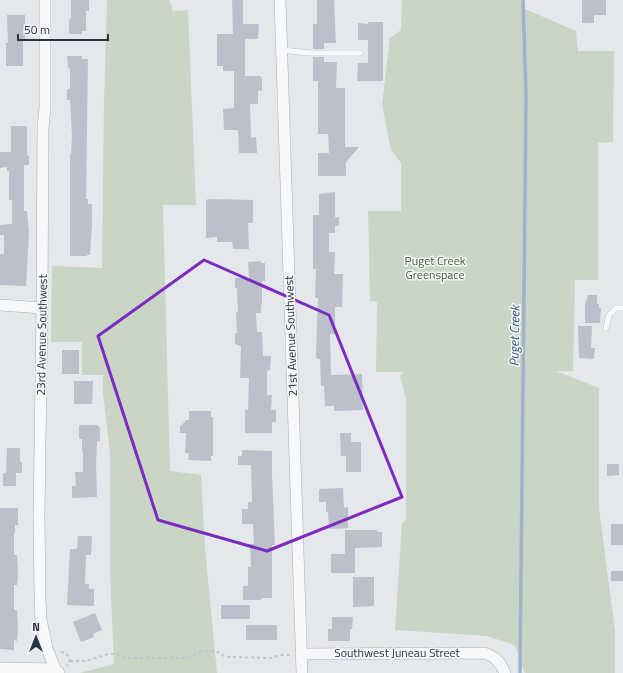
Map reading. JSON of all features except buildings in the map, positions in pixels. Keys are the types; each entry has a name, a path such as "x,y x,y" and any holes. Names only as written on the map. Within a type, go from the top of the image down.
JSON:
{"street":[{"name":"23rd Avenue Southwest","path":"45,0 45,107 43,128 39,515 40,599 47,648 59,670"},
{"name":"21st Avenue Southwest","path":"280,0 296,654 302,673"},
{"path":"0,304 42,308"},
{"name":"Southwest Juneau Street","path":"296,654 484,653 493,656 502,665 505,673"},
{"path":"0,668 59,670"}],"lane":[{"path":"281,50 309,53 360,53"},
{"path":"606,328 609,315 616,308 623,308"}],"path":[{"path":"59,670 70,661 86,661 108,654 117,654 127,658 186,658 202,651 216,651 229,657 271,658 280,655 296,654"},
{"path":"60,652 67,655 70,661"}],"highlighted area":[{"path":"204,260 329,315 402,497 267,551 158,520 98,336"}],"green space":[{"path":"107,0 169,0 173,11 188,10 196,205 163,205 170,471 201,475 205,548 217,673 80,673 114,664 110,570 110,453 103,393 103,375 82,375 82,342 51,342 52,266 102,268"},
{"name":"Puget Creek Greenspace","path":"402,0 520,0 525,9 576,31 578,51 614,51 613,142 598,143 598,280 575,280 573,371 556,371 599,388 599,508 615,631 615,673 525,673 515,645 487,636 395,630 402,523 406,520 406,399 400,375 403,372 376,372 377,302 370,301 368,211 401,211 401,163 391,150 382,105 390,38 401,30"}],"waterway":[{"name":"Puget Creek","path":"520,673 526,97 523,0"}]}
